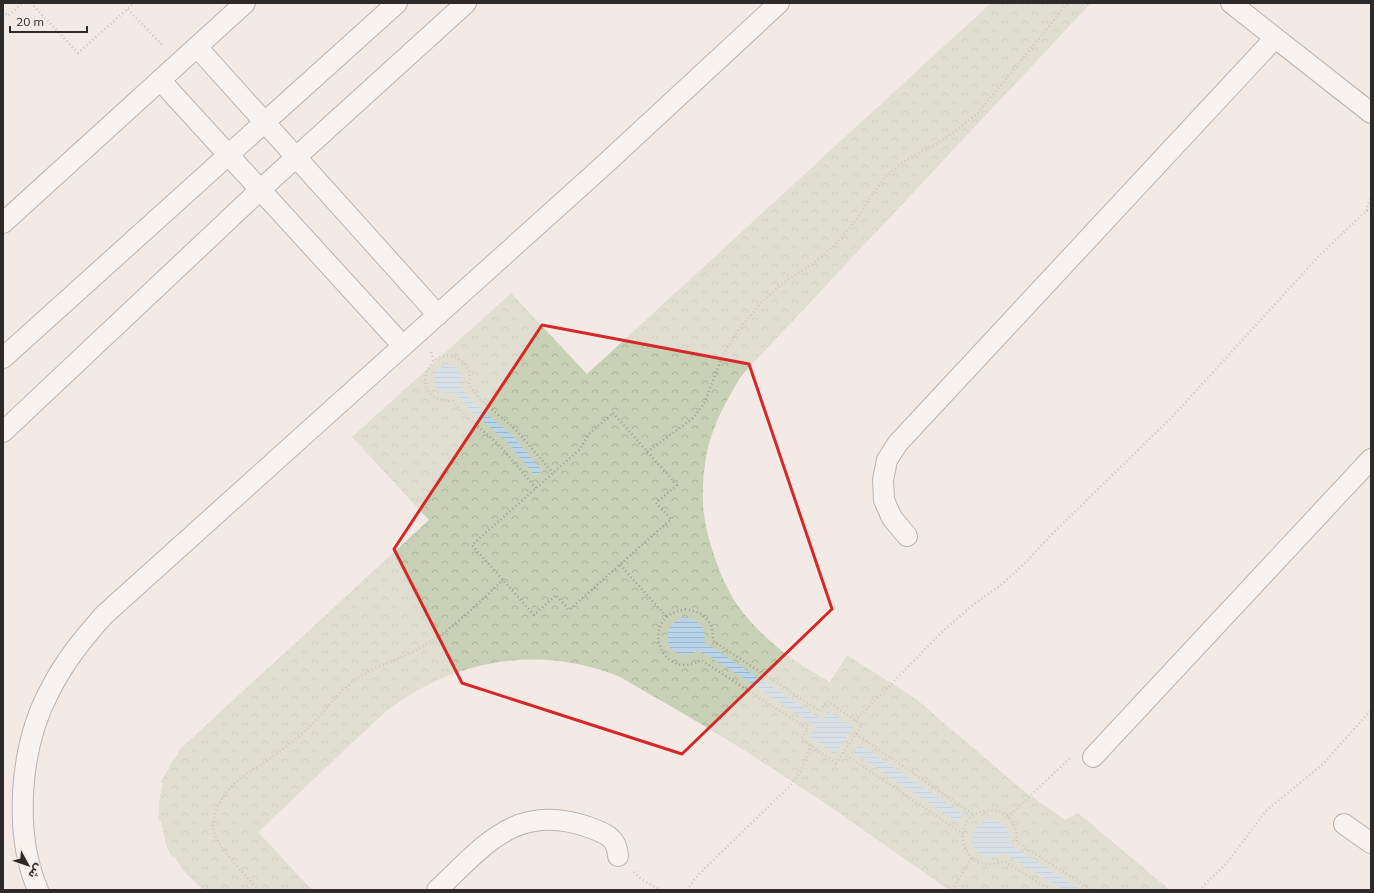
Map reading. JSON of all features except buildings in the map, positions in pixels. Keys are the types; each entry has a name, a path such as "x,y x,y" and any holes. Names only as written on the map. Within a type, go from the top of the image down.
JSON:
{"street":[{"path":"3,223 245,3"},
{"path":"3,358 397,3"},
{"path":"3,432 260,190 466,3"},
{"path":"38,890 29,863 24,839 24,780 29,751 36,723 48,693 64,665 82,639 104,615 603,166 779,3"},
{"path":"1231,3 1371,113"},
{"path":"907,536 892,518 884,500 883,480 887,460 898,443 1275,38"},
{"path":"197,47 438,315"},
{"path":"160,80 403,346"},
{"path":"1093,757 1371,459"},
{"path":"437,890 484,845 499,834 515,826 533,820 568,822 590,827 602,832 615,842 618,856"},
{"path":"1344,824 1371,843"}],"path":[{"path":"3,11 8,16 22,3"},
{"path":"31,3 78,53 134,3"},
{"path":"647,452 692,419 704,404 722,357 737,332 761,303 783,283 811,265 834,246 857,219 871,196 886,176 906,160 957,130 978,112 1068,3"},
{"path":"128,9 179,63"},
{"path":"1366,211 1371,197"},
{"path":"855,721 943,631 974,604 1001,585 1025,562 1172,416 1317,258 1366,211 1371,209"},
{"path":"536,488 499,445 461,411 453,401 442,401 429,392 425,384 425,375 428,367 434,361 441,356 450,356 458,358 464,363 469,370 469,386 479,398 516,430 553,473"},
{"path":"612,413 647,452 677,485 656,503 670,519 569,610 556,595 534,615 472,545 580,448 589,434 612,413"},
{"path":"620,565 667,617"},
{"path":"259,890 223,850 214,835 213,826 216,814 220,801 226,793 246,774 266,761 306,730 340,692 352,682 364,674 408,655 428,644 453,625 503,580"},
{"path":"685,609 694,610 703,615 710,622 713,631 713,641 820,711 827,701 862,725 836,763 801,738 808,729 701,660 693,664 684,665 667,658 661,650 658,642 658,633 661,624 667,617 675,612 685,609"},
{"path":"1199,890 1226,864 1266,811 1323,764 1371,710"},
{"path":"856,734 974,815"},
{"path":"687,890 706,867 790,786 801,771 811,745"},
{"path":"1008,817 1080,748 1093,757"},
{"path":"843,752 963,834"},
{"path":"1050,890 1004,861 987,865 978,863 972,858 966,851 963,843 963,834 969,820 974,815 982,811 991,810 1000,812 1008,817 1014,824 1017,833 1017,842 1092,890"},
{"path":"618,856 641,879 660,890"},
{"path":"952,890 972,858"}],"highlighted area":[{"path":"542,325 749,364 832,609 682,754 462,683 394,549"}],"green space":[{"path":"991,3 1091,3 742,375 721,412 707,452 703,491 706,527 713,553 728,590 734,600 754,626 783,651 830,682 847,655 916,699 1020,788 1065,820 1078,813 1170,890 949,890 822,801 739,747 620,677 590,667 559,661 528,660 498,662 468,669 439,680 411,694 385,712 258,832 312,890 203,890 184,871 175,856 172,857 166,845 161,821 158,820 160,795 163,783 161,782 172,762 179,753 178,751 429,520 352,437 511,293 587,374"}],"water":[{"path":"446,365 457,369 462,379 460,387 474,403 513,436 542,471 535,476 506,441 469,409 454,392 447,393 437,388 434,378 436,373"},
{"path":"684,617 697,622 703,628 705,637 704,642 822,720 828,711 853,727 835,754 811,737 817,727 754,685 699,650 688,654 679,654 673,650 667,637 669,629 675,622"},
{"path":"859,745 963,814 957,822 854,753"},
{"path":"989,820 998,822 1005,827 1009,834 1009,844 1081,890 1064,890 1004,853 994,857 985,857 979,853 974,847 972,839 974,831 979,825"}]}
